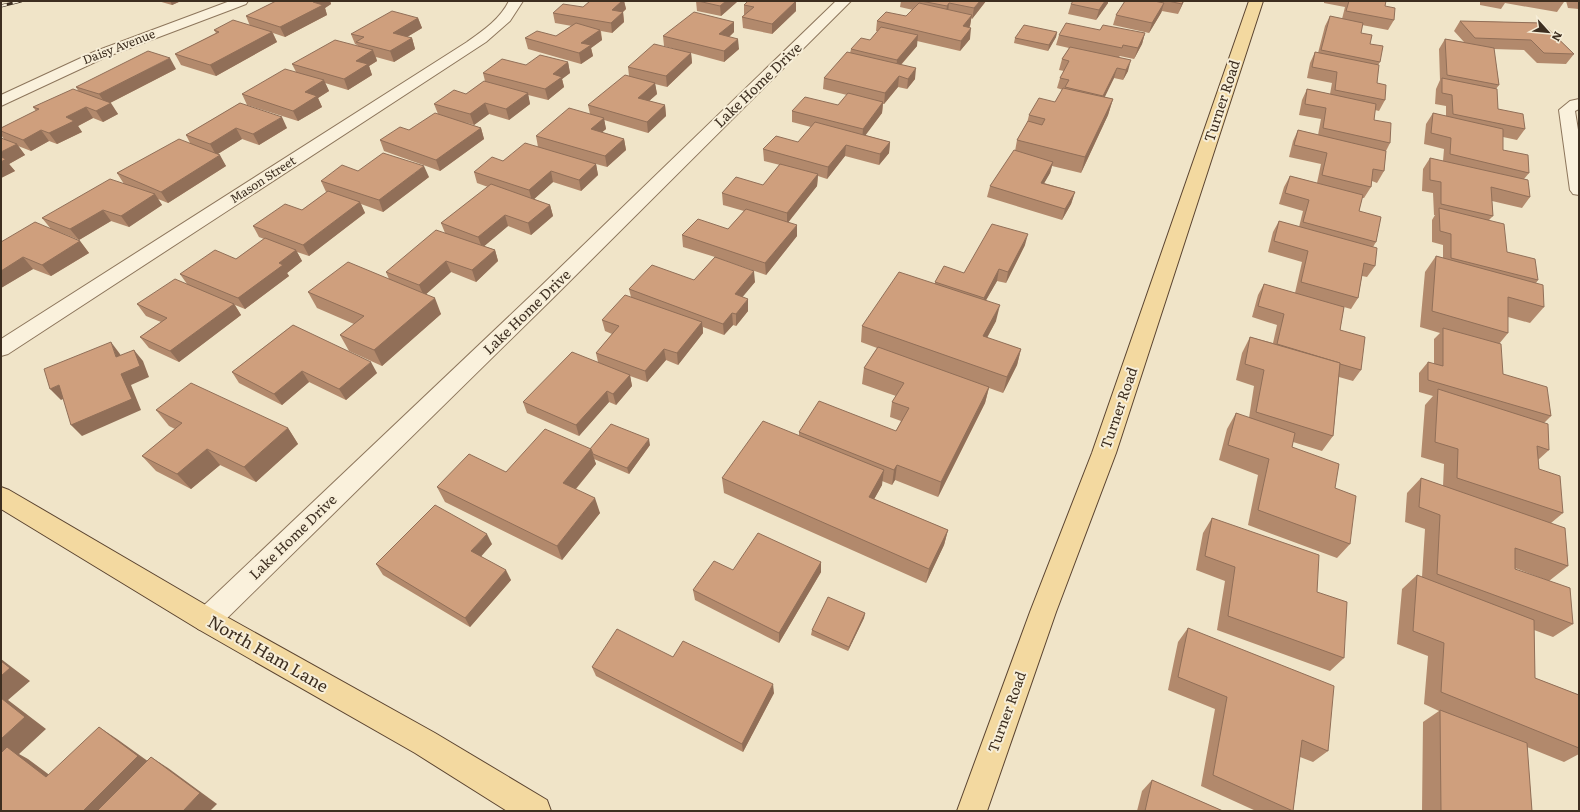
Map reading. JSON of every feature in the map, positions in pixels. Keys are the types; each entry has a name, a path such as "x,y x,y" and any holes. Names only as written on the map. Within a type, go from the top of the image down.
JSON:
{"main road":[{"name":"Turner Road","path":"972,811 1043,612 1104,453 1256,1"},
{"name":"North Ham Lane","path":"1,497 207,620 425,743 536,811"}],"street":[{"name":"Daisy Avenue","path":"1,101 77,64 134,40 209,15 241,1"},
{"name":"Mason Street","path":"1,349 455,56 496,27 512,12 516,1"},
{"name":"Lake Home Drive","path":"207,620 536,303 844,1"},
{"path":"1577,104 1568,110 1579,190"}],"building":[{"path":"276,1 314,1 313,2 323,5 280,27 246,16"},
{"path":"590,1 622,1 612,10 623,12 611,23 553,13 563,4 583,7"},
{"path":"698,1 726,1 720,6"},
{"path":"748,1 796,1 772,24 742,17 754,7 744,5"},
{"path":"921,1 980,1 974,8 949,3 947,6"},
{"path":"1073,1 1105,1 1099,10 1071,4"},
{"path":"1125,1 1154,1 1164,3 1152,23 1116,15"},
{"path":"1168,1 1183,1 1182,4"},
{"path":"1349,1 1386,1 1385,6 1395,8 1394,20 1346,11"},
{"path":"919,3 972,15 963,26 971,28 961,41 877,21 886,12 906,16"},
{"path":"392,11 418,18 393,33 412,38 390,51 356,42 364,37 351,34"},
{"path":"694,12 734,22 719,34 738,39 724,51 663,36"},
{"path":"1330,16 1363,23 1361,33 1372,35 1370,44 1383,46 1380,62 1321,50"},
{"path":"233,20 272,32 210,65 175,54 219,32 214,30"},
{"path":"1460,21 1542,23 1574,54 1544,53 1531,40 1475,38"},
{"path":"576,23 600,30 581,43 591,45 579,53 525,38 537,31 556,36"},
{"path":"1066,23 1100,30 1103,25 1145,33 1138,48 1123,45 1122,48 1059,35"},
{"path":"1024,25 1057,32 1049,45 1015,38"},
{"path":"881,27 918,35 897,60 851,49 861,38 870,40"},
{"path":"1445,39 1494,48 1499,85 1447,75"},
{"path":"335,40 373,50 356,61 368,64 344,79 292,64"},
{"path":"654,44 691,53 666,76 628,67"},
{"path":"1070,47 1131,60 1126,70 1117,68 1103,96 1065,87 1069,80 1060,78 1069,61 1062,59"},
{"path":"148,51 170,58 99,94 76,87"},
{"path":"847,52 916,68 908,79 899,76 885,93 824,78"},
{"path":"1315,52 1379,65 1377,83 1386,85 1385,100 1335,90 1337,72 1312,67"},
{"path":"540,55 568,62 553,74 562,77 545,89 483,73 502,59 526,65"},
{"path":"285,69 324,80 305,92 317,96 293,111 242,94"},
{"path":"625,75 655,83 638,98 665,105 647,122 588,105"},
{"path":"1442,78 1497,89 1498,109 1523,114 1525,129 1453,114 1452,95 1442,93"},
{"path":"484,81 528,93 506,109 485,103 470,114 434,104 454,90 466,94"},
{"path":"1063,88 1113,99 1085,157 1017,140 1028,121 1042,125 1045,119 1029,115 1039,98 1055,102"},
{"path":"73,89 111,103 96,111 86,107 66,117 74,121 49,133 41,130 23,140 1,131 1,128 39,109 33,107"},
{"path":"1307,89 1376,104 1374,120 1391,123 1390,143 1323,128 1326,108 1305,104"},
{"path":"848,93 883,102 863,129 792,111 805,97 838,105"},
{"path":"240,103 282,117 253,134 236,128 210,144 186,135"},
{"path":"569,108 604,118 591,129 624,139 605,156 536,136"},
{"path":"435,113 481,128 436,160 380,140 400,127 409,130"},
{"path":"1433,113 1503,129 1503,150 1528,155 1529,173 1450,154 1451,138 1431,133"},
{"path":"815,122 890,142 880,154 846,145 828,167 763,149 776,136 798,142"},
{"path":"1298,130 1386,151 1384,171 1373,169 1371,187 1322,175 1327,153 1294,145"},
{"path":"1,138 17,144 1,152"},
{"path":"179,139 220,155 161,192 117,173"},
{"path":"525,143 596,164 579,180 551,171 529,190 474,172 492,157 503,161"},
{"path":"1014,150 1053,162 1041,183 1075,192 1065,209 990,186"},
{"path":"383,153 424,166 379,200 321,181 342,165 358,171"},
{"path":"1,157 6,159 1,162"},
{"path":"1430,158 1528,180 1530,197 1491,187 1493,216 1441,204 1441,182 1430,180"},
{"path":"780,164 818,174 787,213 722,193 736,177 763,185"},
{"path":"1290,176 1363,195 1359,211 1381,217 1376,242 1303,222 1309,200 1285,193"},
{"path":"110,179 155,194 121,216 103,210 70,229 42,218"},
{"path":"491,184 550,205 528,223 505,215 478,237 441,223"},
{"path":"328,191 360,202 303,245 253,226 285,204 302,210"},
{"path":"1439,208 1504,224 1507,252 1535,259 1538,280 1451,258 1451,234 1440,231"},
{"path":"746,209 797,225 765,263 682,235 698,219 728,229"},
{"path":"1279,221 1377,248 1375,266 1364,263 1358,298 1301,282 1308,251 1274,241"},
{"path":"35,222 80,241 42,265 23,257 1,271 1,242"},
{"path":"992,224 1028,234 1008,272 999,269 984,298 935,282 944,266 964,273"},
{"path":"436,230 495,250 472,270 446,261 419,285 386,272"},
{"path":"265,238 296,250 279,263 283,265 238,298 180,274 215,250 236,259"},
{"path":"1436,256 1543,285 1544,307 1508,297 1508,333 1432,311"},
{"path":"715,257 754,271 735,294 748,299 736,314 732,313 723,324 629,289 652,265 694,280"},
{"path":"348,262 435,298 374,350 340,335 364,316 308,292"},
{"path":"899,272 1000,305 983,336 1021,349 1007,377 862,326"},
{"path":"175,279 234,304 170,351 140,337 167,318 137,304"},
{"path":"1264,284 1344,307 1340,330 1365,337 1361,370 1277,344 1284,314 1258,306"},
{"path":"625,295 702,322 677,353 664,349 645,371 596,353 619,326 602,320"},
{"path":"293,325 371,362 339,389 302,371 274,394 232,372"},
{"path":"1443,328 1501,344 1503,374 1547,387 1551,416 1428,380 1428,362 1443,366"},
{"path":"1250,337 1340,363 1333,436 1256,412 1264,370 1245,364"},
{"path":"111,342 116,357 134,350 140,366 121,374 132,399 71,425 59,385 50,389 44,369"},
{"path":"878,347 989,387 941,482 897,465 894,470 799,432 819,401 896,431 909,408 892,402 904,383 864,368"},
{"path":"572,352 630,375 613,394 607,391 576,425 523,402"},
{"path":"191,383 288,428 244,467 207,449 177,474 142,456 182,423 156,410"},
{"path":"1438,389 1548,424 1549,450 1537,446 1539,469 1560,476 1563,513 1457,478 1458,449 1435,442"},
{"path":"1236,413 1295,433 1292,447 1339,464 1335,488 1356,496 1350,544 1258,510 1269,459 1228,445"},
{"path":"763,421 884,470 869,497 948,530 929,569 722,478"},
{"path":"611,424 649,439 627,468 593,454 590,449"},
{"path":"545,429 591,449 563,483 595,498 557,546 437,487 469,454 506,472"},
{"path":"1421,478 1565,528 1568,566 1515,548 1515,569 1570,588 1573,624 1437,574 1440,515 1419,507"},
{"path":"435,505 487,534 471,551 506,570 465,618 376,564"},
{"path":"1212,518 1319,555 1317,592 1347,602 1344,658 1228,616 1235,567 1205,556"},
{"path":"758,533 821,562 779,633 693,590 714,561 733,570"},
{"path":"1417,575 1534,620 1535,678 1579,695 1579,748 1441,692 1444,643 1413,631"},
{"path":"828,597 865,613 849,647 812,630"},
{"path":"1188,628 1334,686 1328,751 1302,740 1293,811 1213,775 1227,697 1178,677"},
{"path":"617,629 673,657 683,641 773,684 742,744 592,667"},
{"path":"1,661 10,668 1,676"},
{"path":"1,698 25,717 1,739"},
{"path":"1440,710 1527,743 1532,811 1441,811"},
{"path":"99,727 138,756 83,811 1,811 1,753 7,747 46,777"},
{"path":"151,757 200,793 183,811 97,811"},
{"path":"1152,780 1223,811 1145,811"}],"railway":[{"path":"1,6 21,1"}]}
